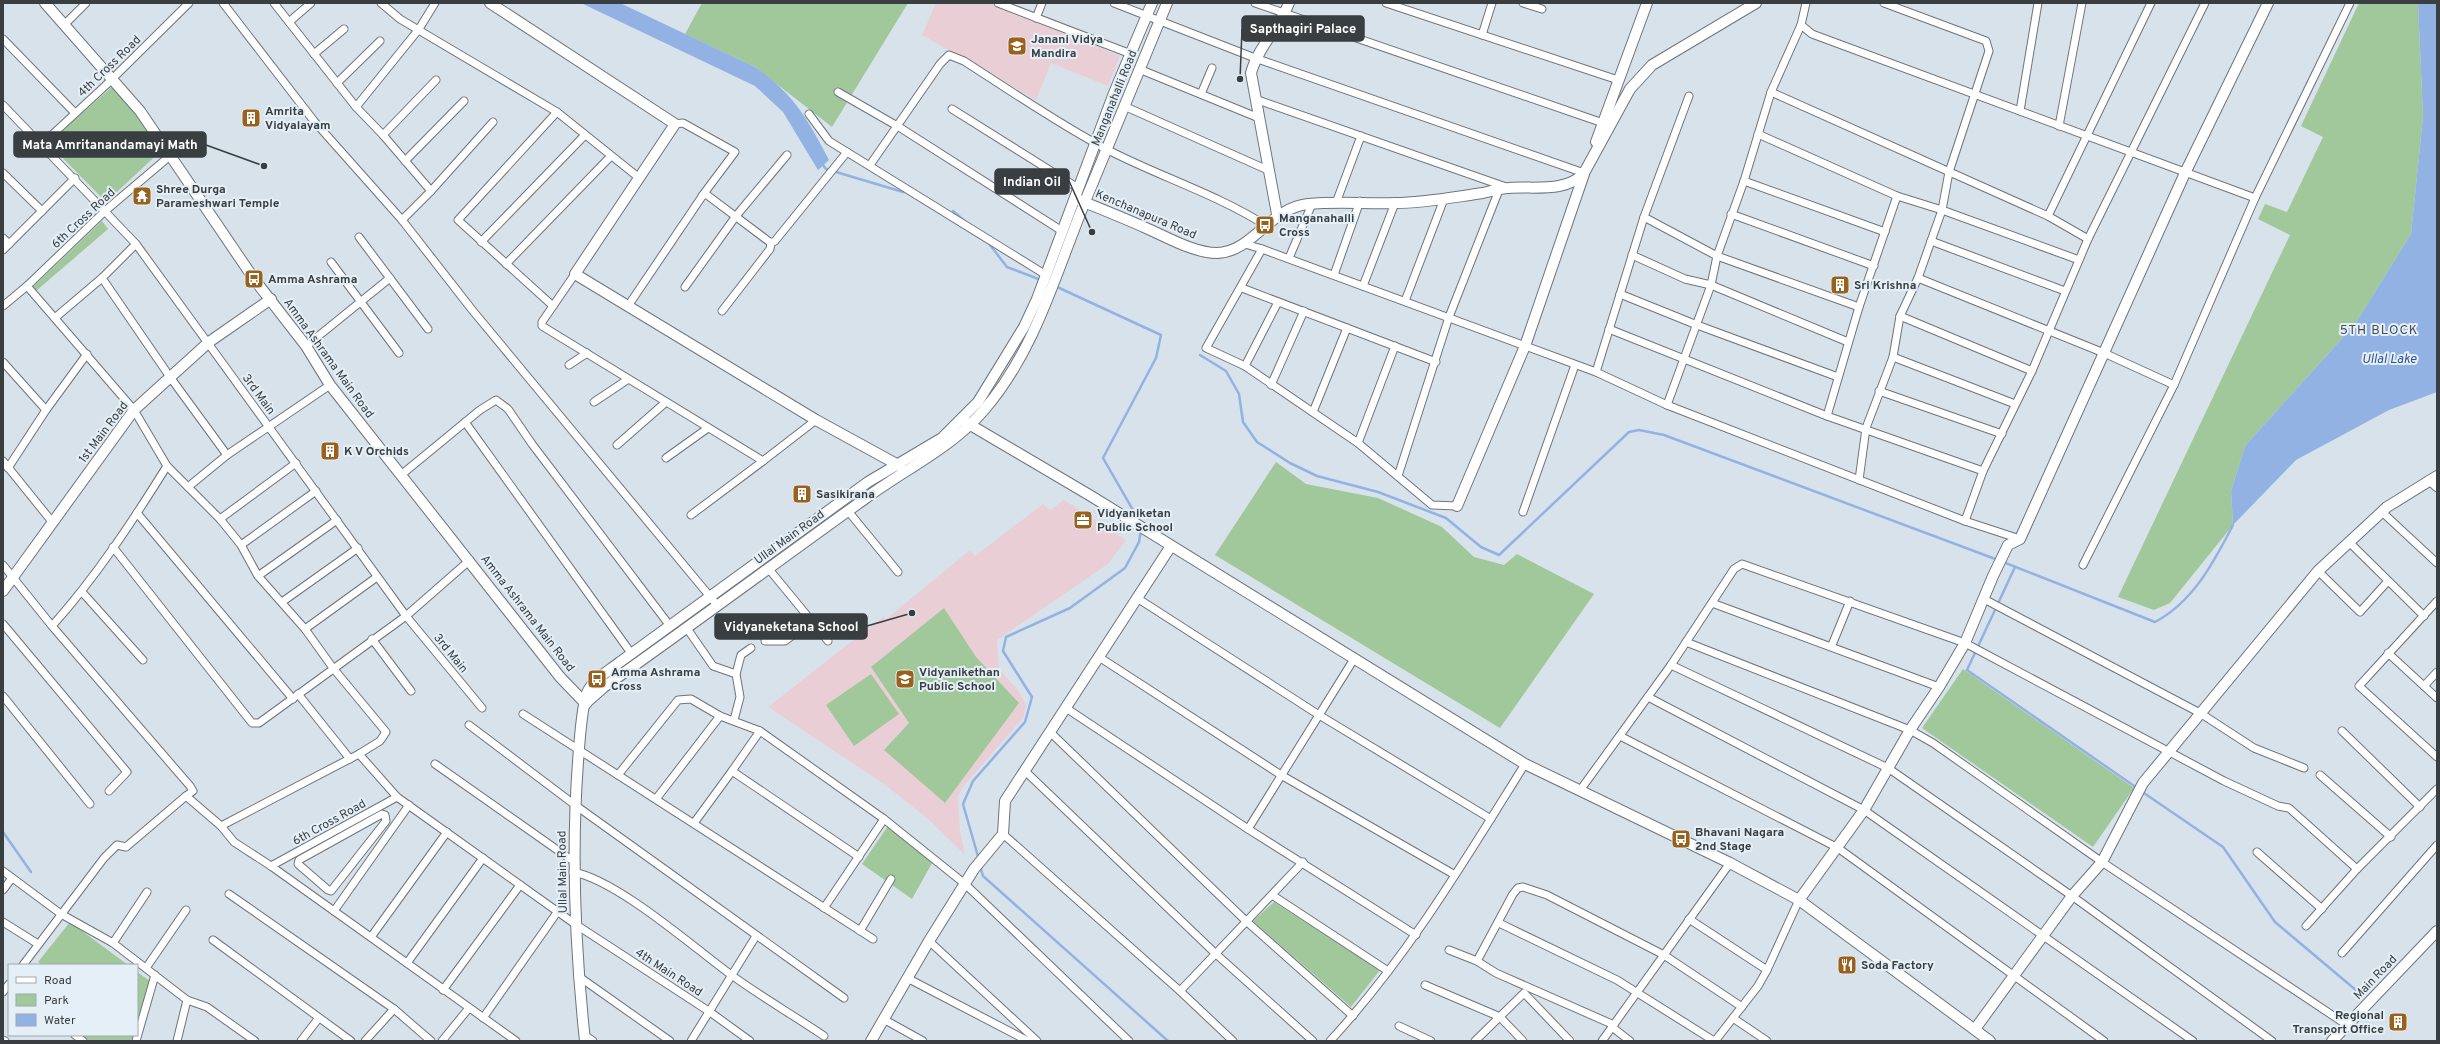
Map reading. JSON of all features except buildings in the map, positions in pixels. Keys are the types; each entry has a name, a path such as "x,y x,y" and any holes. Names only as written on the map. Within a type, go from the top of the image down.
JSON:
{"street":[{"name":"Amma Ashrama Main Road","path":"45,3 140,112 171,155 254,279 306,346 330,385 470,560 560,677 586,704"},
{"path":"64,25 86,3"},
{"name":"4th Cross Road","path":"42,144 112,80 189,3"},
{"path":"223,3 314,121 402,220 473,311 717,605"},
{"path":"274,3 356,107 383,135 431,191"},
{"path":"289,22 311,3"},
{"path":"381,3 400,19 557,112 638,177"},
{"path":"356,107 419,29 435,3"},
{"path":"490,3 675,124 683,123 735,152 702,196 628,306"},
{"path":"998,3 1131,54"},
{"path":"1036,18 1042,3"},
{"path":"1114,3 1255,58 1584,173"},
{"name":"Manganahalli Road","path":"1074,198 1152,3"},
{"name":"Manganahalli Road","path":"1051,277 1085,202 1167,3"},
{"path":"1255,3 1603,123"},
{"path":"1289,3 1285,14 1255,58 1251,73 1278,214 1312,204 1360,201 1395,203 1444,199 1503,189 1555,187 1578,180 1584,173 1630,89 1652,65 1756,3"},
{"path":"1386,3 1618,80"},
{"path":"1482,35 1492,3"},
{"path":"1523,3 1542,9"},
{"path":"1262,249 1242,288 1206,348 1245,366 1358,443 1432,505 1457,506 1526,346 1584,173 1647,3"},
{"path":"1667,405 1711,285 1717,256 1744,181 1771,92 1801,25 1806,3"},
{"path":"1858,480 1866,428 1892,357 1900,316 1918,278 1942,210 1948,172 1989,50 1988,43 1884,3"},
{"path":"2020,111 2038,3"},
{"path":"2060,126 2082,3"},
{"path":"2048,216 2151,3"},
{"path":"1965,521 1983,471 2032,371 2048,330 2088,239 2204,3"},
{"path":"1499,924 1617,980 1636,994 1715,1041 1758,986 1767,970 1799,900 1864,810 1910,730 1940,687 1965,643 2008,545 2020,539 2185,173 2268,3"},
{"path":"2083,565 2174,385 2255,198 2350,3"},
{"path":"1801,25 1812,34 2255,198"},
{"path":"314,54 344,29"},
{"path":"3,39 75,114"},
{"path":"337,83 380,41"},
{"path":"870,166 899,127 940,64 949,55 964,61 1107,149 1163,177 1237,207 1265,225"},
{"path":"1201,94 1212,68"},
{"path":"1140,69 1259,118"},
{"path":"383,135 436,80"},
{"path":"838,92 899,127 1062,231"},
{"path":"1771,92 2048,216 2088,239"},
{"path":"1596,372 1644,217 1689,96"},
{"path":"1255,99 1361,136 1503,189"},
{"path":"405,161 464,101"},
{"name":"3rd Main","path":"3,105 75,178 136,244 406,616 482,708"},
{"path":"1124,106 1270,171"},
{"path":"952,109 1078,188"},
{"path":"553,306 458,220 557,112"},
{"path":"809,114 829,141 1051,277 1062,231 1074,198"},
{"path":"402,220 431,191 493,122"},
{"path":"675,124 638,177 553,306 542,326 587,353 627,380 763,461"},
{"path":"1758,134 1897,196 1942,210 2079,260"},
{"path":"481,242 585,135"},
{"path":"1336,203 1361,136"},
{"path":"771,243 775,242 847,152"},
{"name":"6th Cross Road","path":"3,306 12,300 105,211 171,155"},
{"path":"685,287 736,216 787,155"},
{"path":"506,264 611,156"},
{"path":"3,173 42,211"},
{"path":"3,250 75,178"},
{"path":"1744,181 1885,232"},
{"path":"1398,476 1449,318 1503,189"},
{"path":"702,196 707,196 771,243"},
{"path":"1827,416 1848,342 1897,196"},
{"name":"Kenchanapura Road","path":"1074,198 1194,248 1216,253 1230,252 1245,244 1278,214"},
{"path":"1405,301 1444,199"},
{"path":"1334,275 1360,201"},
{"path":"1363,286 1395,203"},
{"path":"1289,258 1312,204"},
{"path":"1731,214 1874,266"},
{"path":"1644,217 1717,256 1859,308"},
{"path":"358,237 428,329"},
{"path":"3,238 9,244"},
{"path":"1931,242 2065,291"},
{"path":"722,311 770,249 771,243"},
{"path":"56,317 102,278 136,244"},
{"path":"1245,244 1289,258 1596,372 1667,405 1965,521 2020,539"},
{"path":"1632,255 1685,279 1711,285 1848,342"},
{"path":"331,262 399,353"},
{"path":"575,274 816,420 901,467"},
{"name":"Ullal Main Road","path":"586,704 604,687 848,511 901,467 966,422 1042,301 1051,277"},
{"path":"102,278 170,377 227,455"},
{"path":"306,346 390,278"},
{"path":"1918,278 2104,353 2174,385"},
{"path":"27,286 56,317 134,410 167,466 220,519 241,545 258,576 305,629 333,668 386,732 380,741 359,754 221,826"},
{"path":"1242,288 1436,362"},
{"path":"1620,294 1697,325 1838,377"},
{"name":"1st Main Road","path":"3,592 134,410 208,342 271,299"},
{"path":"1245,366 1278,302"},
{"path":"1271,385 1304,311"},
{"path":"1900,316 2032,371"},
{"path":"1313,412 1347,328"},
{"path":"1609,329 1827,416 1866,428 1983,471"},
{"path":"1358,443 1395,346"},
{"path":"569,365 587,353"},
{"path":"8,468 46,410 87,354"},
{"path":"1892,357 2015,404"},
{"path":"3,362 46,410"},
{"path":"1523,512 1575,365"},
{"path":"594,402 627,380"},
{"path":"188,487 227,455 270,428 330,385"},
{"path":"1879,391 2002,434"},
{"path":"401,474 465,422 496,400 508,409 532,444 670,626"},
{"path":"617,446 666,402"},
{"path":"691,515 816,420"},
{"path":"465,422 631,654"},
{"path":"966,422 1147,531 1526,764 1581,789 1730,863 1799,900 1990,1041"},
{"path":"666,458 708,428"},
{"path":"3,462 53,523"},
{"path":"220,519 296,463"},
{"path":"52,626 82,592 137,513 167,466"},
{"name":"Ullal Main Road","path":"584,1038 578,976 573,861 579,749 587,693 597,679 868,482 901,467"},
{"path":"1975,1030 2072,896 2102,862 2143,783 2318,571 2382,512 2433,478 2437,488"},
{"path":"241,545 316,491"},
{"path":"848,511 898,572"},
{"path":"2382,512 2437,563"},
{"path":"137,513 350,759"},
{"path":"258,576 337,520"},
{"path":"2349,542 2424,616"},
{"path":"871,1041 909,979 929,941 974,869 1004,834 1005,801 1171,546"},
{"path":"113,547 252,722 259,723 372,639 406,616 470,560"},
{"path":"282,602 358,548"},
{"path":"1581,789 1671,665 1734,569 1742,564 1965,643 2268,802 2289,808 2357,870"},
{"path":"3,565 52,626 193,791 126,847 117,845 88,877 24,964"},
{"path":"768,568 828,641"},
{"path":"2318,571 2360,612 2388,581"},
{"path":"305,629 377,577"},
{"path":"82,592 142,660"},
{"path":"1137,598 1319,715 1491,819"},
{"path":"1984,599 2200,713 2254,748 2304,768"},
{"path":"1832,645 1850,601"},
{"path":"2437,601 2388,653 2360,686 2437,757"},
{"path":"1712,603 1832,645 1940,687"},
{"path":"765,641 785,641 812,621"},
{"path":"3,624 127,772 108,791"},
{"path":"686,628 713,666 736,674"},
{"path":"372,639 411,691"},
{"path":"1686,642 1910,730 1933,743 2102,862 2347,1024"},
{"path":"734,720 740,697 736,674 741,655 751,648"},
{"path":"2388,653 2437,698"},
{"path":"1099,657 1281,775 1455,875"},
{"path":"1248,829 1354,659"},
{"path":"1671,665 1888,768 2072,896 2272,1041"},
{"path":"2424,686 2437,672"},
{"path":"3,696 90,804"},
{"path":"1648,697 1864,810 2193,1041"},
{"path":"618,775 678,700 691,699 720,716 760,730 884,819 965,884 1128,1040"},
{"path":"1066,708 1248,829 1416,934"},
{"path":"523,714 873,939"},
{"path":"656,799 720,716"},
{"path":"469,725 575,805 844,998"},
{"path":"694,823 760,730"},
{"path":"2342,731 2420,807"},
{"path":"1050,732 1246,921 1353,1016"},
{"path":"1620,736 1838,848 2104,1041"},
{"name":"4th Main Road","path":"359,754 397,797 575,924 710,1012 750,1041"},
{"path":"435,764 573,861"},
{"path":"1330,1041 1353,1016 1416,934 1526,764"},
{"path":"732,771 859,857"},
{"path":"1024,771 1216,954 1314,1041"},
{"path":"2320,775 2391,837"},
{"path":"2306,926 2357,870 2437,789"},
{"path":"186,796 221,826 234,842 271,866 516,1041"},
{"name":"6th Cross Road","path":"271,866 397,797"},
{"path":"334,911 409,805"},
{"path":"379,815 385,815 386,821 335,888 328,890 314,879 298,864 299,860 379,815"},
{"path":"824,908 884,819"},
{"path":"371,938 447,832"},
{"path":"1004,834 1180,991 1232,1041"},
{"path":"2342,953 2437,845"},
{"path":"2257,852 2322,909"},
{"path":"407,963 483,858"},
{"path":"1180,991 1303,862"},
{"path":"1602,1041 1730,863"},
{"path":"3,871 61,914 113,943 187,1000 207,1007 255,1041"},
{"path":"573,872 588,874 636,904 732,975 824,1036"},
{"path":"3,890 12,878"},
{"path":"305,890 314,879"},
{"path":"860,931 891,879"},
{"path":"443,990 520,885"},
{"path":"1477,961 1499,924 1512,894 1518,888 1524,887 1547,895 1664,955 1742,1007"},
{"path":"113,943 148,892"},
{"path":"230,894 394,1009 431,1041"},
{"path":"1272,895 1388,971"},
{"path":"146,968 186,910"},
{"path":"483,1018 558,912"},
{"path":"1689,919 1767,970"},
{"path":"3,922 38,944"},
{"name":"Main Road","path":"2332,1041 2437,931"},
{"path":"691,1041 756,936"},
{"path":"213,940 318,1019 351,1041"},
{"path":"929,941 1037,1041"},
{"path":"1449,950 1477,961 1496,973 1613,1026 1630,1041"},
{"path":"138,1034 155,975"},
{"path":"578,976 670,1041"},
{"path":"909,979 1028,1041"},
{"path":"1425,985 1500,1017 1523,1041"},
{"path":"1475,1041 1524,993 1570,1041"},
{"path":"177,1041 187,1000"},
{"path":"442,1041 469,1008"},
{"path":"365,1041 394,1009"},
{"path":"1733,1018 1767,1041"},
{"path":"301,1041 318,1019"},
{"path":"885,1020 923,1041"},
{"path":"1399,1026 1431,1041"},
{"path":"584,1038 592,1041"}],"shaded area":[{"name":"Janani Vidya Mandira","path":"936,3 989,3 1120,56 1108,86 1051,63 1036,100 922,35"},
{"name":"Vidyanikethan Public School","path":"1064,500 1126,540 1108,564 997,640 999,669 1018,690 1026,705 1023,718 962,788 958,797 960,832 965,855 927,818 884,784 768,707 884,616 885,620 970,550 975,556 1043,504 1050,510"}],"green space":[{"path":"702,3 908,3 832,127 755,67 685,34"},
{"path":"2359,3 2418,3 2423,117 2411,234 2355,324 2245,446 2231,491 2233,525 2170,603 2154,610 2118,597 2290,235 2258,219 2265,204 2287,212 2323,137 2301,126"},
{"path":"113,86 163,149 106,202 48,143"},
{"path":"102,221 108,229 36,291 33,287"},
{"path":"1276,462 1306,484 1378,498 1442,527 1474,557 1504,565 1517,554 1594,594 1500,728 1215,555"},
{"path":"944,608 976,657 1019,703 945,803 884,750 909,723 871,667"},
{"path":"1963,669 2134,788 2093,847 1922,728"},
{"path":"871,674 899,714 854,746 826,705"},
{"path":"888,826 932,863 912,899 862,864"},
{"path":"1274,902 1380,970 1351,1007 1253,921"},
{"path":"70,922 127,964 41,964 38,962"},
{"path":"138,973 150,981 138,1020"},
{"path":"82,1036 133,1036 131,1041 89,1041"}],"water":[{"path":"581,3 620,3 755,67 769,77 790,97 806,119 829,160 818,170 783,112 755,86"},
{"name":"Ullal Lake","path":"2418,3 2437,3 2437,392 2389,410 2296,460 2233,525 2231,491 2245,446 2355,324 2411,234 2423,117"}],"waterway":[{"path":"822,164 826,169 903,192"},
{"path":"953,211 967,223"},
{"path":"987,241 1007,267 1041,280"},
{"path":"1055,286 1161,335 1156,358 1103,458 1141,524"},
{"path":"1200,355 1226,371 1239,394 1243,422 1257,442 1290,463 1317,476 1378,492 1446,518 1481,547 1499,555 1629,432 1639,430 1664,435 1998,560"},
{"path":"2003,562 2155,622 2181,604 2201,580 2210,567 2233,525"},
{"path":"979,860 963,804 973,781 1025,722 1032,697 1003,651 1006,637 1070,608 1125,568 1139,542 1141,529"},
{"path":"2015,567 1967,670 2137,788"},
{"path":"2141,791 2223,847 2275,922 2357,991"},
{"path":"3,832 31,872"},
{"path":"980,866 983,876 1168,1041"}],"place":[{"name":"Janani Vidya Mandira","path":"1017,46"},
{"name":"Sapthagiri Palace","path":"1240,79"},
{"name":"Amrita Vidyalayam","path":"251,118"},
{"name":"Mata Amritanandamayi Math","path":"264,166"},
{"name":"Shree Durga Parameshwari Temple","path":"142,196"},
{"name":"Manganahalli Cross","path":"1265,225"},
{"name":"Indian Oil","path":"1092,232"},
{"name":"Amma Ashrama","path":"254,279"},
{"name":"Sri Krishna","path":"1840,285"},
{"name":"K V Orchids","path":"330,451"},
{"name":"Sasikirana","path":"802,494"},
{"name":"Vidyaniketan Public School","path":"1083,520"},
{"name":"Vidyaneketana School","path":"912,613"},
{"name":"Amma Ashrama Cross","path":"597,679"},
{"name":"Vidyanikethan Public School","path":"905,679"},
{"name":"Bhavani Nagara 2nd Stage","path":"1681,839"},
{"name":"Soda Factory","path":"1847,965"},
{"name":"Regional Transport Office","path":"2398,1022"}],"district":[{"name":"5TH BLOCK","path":"2379,329"}]}
